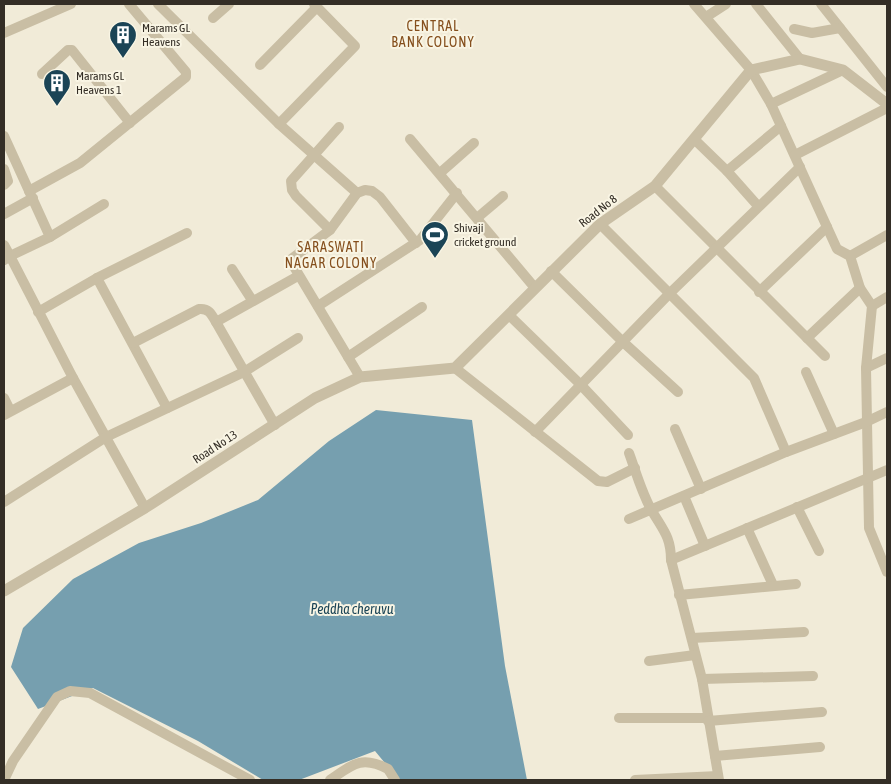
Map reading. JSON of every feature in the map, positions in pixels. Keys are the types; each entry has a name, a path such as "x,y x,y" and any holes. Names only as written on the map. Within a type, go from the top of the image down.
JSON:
{"street":[{"path":"4,33 71,4"},
{"path":"4,214 80,163 187,75 129,4"},
{"path":"158,4 279,124 357,193"},
{"path":"213,18 229,4"},
{"path":"694,4 751,70 795,155 837,249 850,256 860,288 872,306 866,368 869,528 887,572"},
{"path":"706,17 726,4"},
{"path":"756,4 800,59"},
{"path":"820,4 887,87"},
{"path":"260,65 316,5 355,46 279,124"},
{"path":"794,29 812,33 840,28"},
{"path":"42,74 68,50 72,50 130,123"},
{"path":"751,70 800,59 843,70 887,106 795,155"},
{"name":"Road No 8","path":"455,368 600,224 655,186 751,70"},
{"path":"770,104 843,70"},
{"path":"727,172 781,126"},
{"path":"330,230 292,190 291,181 294,175 314,156 339,127"},
{"path":"4,136 50,237"},
{"path":"410,139 535,288"},
{"path":"694,139 758,206"},
{"path":"440,173 474,143"},
{"path":"535,432 668,294 800,167"},
{"path":"4,169 8,181 4,185"},
{"path":"655,186 825,356"},
{"path":"360,377 290,260 330,230 357,193 365,190 372,191 380,197 416,243"},
{"path":"318,306 416,243 424,236 457,193"},
{"path":"477,218 503,196"},
{"path":"7,258 50,237 104,204"},
{"path":"600,224 754,378 786,452"},
{"path":"759,292 827,227"},
{"path":"38,312 97,278 187,233"},
{"path":"850,256 887,235"},
{"path":"4,245 7,258 145,508"},
{"path":"232,268 252,300"},
{"path":"551,271 622,341 678,392"},
{"path":"216,322 252,300 298,276"},
{"path":"97,278 168,408"},
{"path":"807,338 860,288"},
{"path":"872,306 887,298"},
{"path":"348,357 422,307"},
{"path":"133,343 198,309 205,308 211,313 275,425"},
{"path":"508,316 580,384 628,435"},
{"path":"4,502 106,437 244,372 298,338"},
{"path":"866,368 887,358"},
{"path":"455,368 602,483 635,468"},
{"name":"Road No 13","path":"4,590 145,508 315,398 360,377 455,368"},
{"path":"806,372 834,434"},
{"path":"4,398 7,412 72,378"},
{"path":"629,520 786,452 866,422 887,412"},
{"path":"675,429 701,489"},
{"path":"629,453 652,510 663,526 671,545 671,560 679,595 702,679 719,778 635,780"},
{"path":"671,560 887,470"},
{"path":"684,496 705,546"},
{"path":"798,507 818,551"},
{"path":"747,528 773,585"},
{"path":"679,595 796,584"},
{"path":"692,638 804,632"},
{"path":"650,660 695,655"},
{"path":"702,679 813,676"},
{"path":"4,780 13,761 57,697 70,691 90,693 250,780"},
{"path":"619,718 708,719 822,712"},
{"path":"715,756 820,747"},
{"path":"330,780 356,763 366,762 388,769 395,780"}],"water":[{"name":"Peddha cheruvu","path":"376,410 472,420 505,666 527,780 399,780 375,751 299,780 263,780 198,741 93,688 38,709 11,667 23,628 73,579 139,543 201,523 258,500 329,441"}],"place":[{"name":"Marams GL Heavens","path":"123,59"},
{"name":"Marams GL Heavens 1","path":"57,107"},
{"name":"Shivaji cricket ground","path":"435,259"}],"district":[{"name":"CENTRAL BANK COLONY","path":"433,34"},
{"name":"SARASWATI NAGAR COLONY","path":"331,256"}]}
